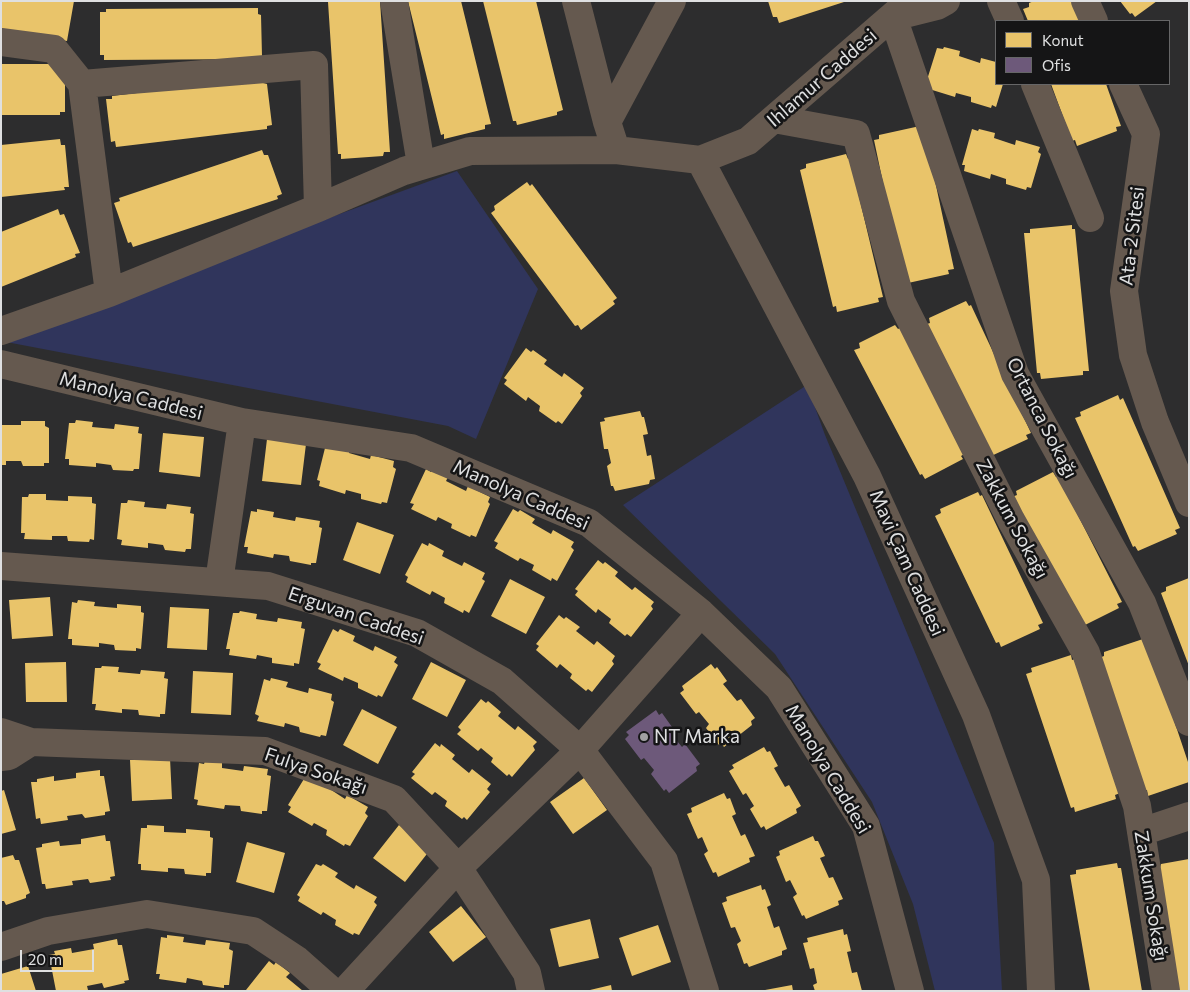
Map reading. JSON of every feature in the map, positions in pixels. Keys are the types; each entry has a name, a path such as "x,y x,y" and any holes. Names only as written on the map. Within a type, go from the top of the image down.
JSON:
{"street":[{"path":"394,1 421,166"},
{"path":"576,1 616,150"},
{"path":"607,122 672,1"},
{"name":"Ihlamur Caddesi","path":"700,160 748,141 901,9 937,6 946,1"},
{"path":"1001,1 1010,20"},
{"path":"1085,1 1094,20"},
{"name":"Ortanca Sokağı","path":"901,9 1015,374 1142,603 1189,722"},
{"path":"1,42 54,49 82,84 109,293"},
{"path":"82,84 314,65 318,208"},
{"path":"1035,85 1090,218"},
{"name":"Ata-2 Sitesi","path":"1123,85 1146,134 1124,291 1133,355 1155,422 1189,503"},
{"name":"Zakkum Sokağı","path":"774,119 856,134 901,301 1011,520 1086,653 1137,806 1166,991"},
{"path":"1,331 109,293 404,171 470,151 616,150 700,160"},
{"name":"Mavi Çam Caddesi","path":"700,160 867,476 976,715 1036,880 1041,991"},
{"name":"Manolya Caddesi","path":"1,364 242,422 411,448 589,523 701,613 779,688 866,826 910,991"},
{"path":"219,582 242,422"},
{"name":"Erguvan Caddesi","path":"1,566 268,586 417,633 502,681 580,750 664,861 706,991"},
{"path":"345,991 458,868 580,750 701,613"},
{"name":"Fulya Sokağı","path":"1,732 31,742 265,751 394,799 458,868 527,973 531,991"},
{"path":"1,757 9,756 31,742"},
{"path":"1141,832 1189,816"},
{"path":"1,947 48,931 147,914 252,931 297,960 332,991"}],"shaded area":[{"path":"457,171 538,289 476,439 448,426 1,341 1,338"},
{"path":"807,385 825,435 994,843 1002,991 935,991 913,904 872,802 775,654 623,505"}],"building: Konut":[{"path":"1,1 74,1 67,41 1,31"},
{"path":"380,1 390,152 384,152 383,156 341,159 341,154 338,154 328,2"},
{"path":"408,1 461,1 491,124 485,125 485,129 444,139 444,134 441,135"},
{"path":"483,1 536,1 563,110 557,112 557,115 517,125 516,121 513,121"},
{"path":"768,1 844,2 779,23 777,17 773,17"},
{"path":"1034,1 1075,1 1082,20 1028,20 1023,9 1029,7 1029,3"},
{"path":"1120,1 1157,1 1135,17 1132,13 1130,14"},
{"path":"258,8 258,14 261,15 262,56 257,59 104,60 104,55 100,55 100,12 106,12 106,9"},
{"path":"944,47 960,51 959,56 980,63 981,58 995,62 995,85 1003,85 996,107 992,105 991,108 971,102 971,97 956,93 955,97 929,89 926,83 937,48 943,49"},
{"path":"1,64 61,64 65,70 65,112 60,112 60,115 1,115"},
{"path":"262,78 263,83 267,84 272,125 267,126 267,129 116,147 115,141 111,142 106,99 112,99 112,96"},
{"path":"1051,85 1106,85 1121,126 1116,127 1117,131 1077,146 1075,140 1072,141"},
{"path":"920,126 924,130 954,269 948,270 949,274 908,283 903,278 874,140 879,139 879,135"},
{"path":"972,129 995,133 994,138 1015,145 1016,140 1040,147 1038,152 1041,154 1031,188 1027,187 1026,190 1006,184 1006,179 991,174 990,179 964,171 965,165 962,165"},
{"path":"60,139 61,145 65,145 69,187 64,187 65,190 1,197 1,145"},
{"path":"262,150 264,155 268,155 282,194 277,196 278,199 133,247 131,242 128,243 114,203 120,201 119,198"},
{"path":"846,154 848,159 850,159 883,297 878,298 879,302 837,312 836,306 833,307 800,170 806,168 806,164"},
{"path":"527,182 530,186 532,184 617,298 613,301 615,304 581,330 578,325 575,326 491,213 495,210 494,206"},
{"path":"58,209 60,215 64,214 80,253 75,254 76,257 1,287 1,232"},
{"path":"1072,225 1072,229 1075,229 1089,371 1083,371 1083,375 1041,379 1040,373 1037,373 1024,233 1030,233 1030,229"},
{"path":"966,301 969,306 971,305 1031,433 1026,435 1028,439 989,457 924,325 930,323 929,318"},
{"path":"895,325 898,329 900,328 966,453 961,456 963,459 925,479 922,474 920,475 854,350 860,348 859,343"},
{"path":"526,348 531,352 533,350 547,360 544,364 562,377 564,373 584,388 580,393 582,396 562,424 558,421 556,423 539,411 540,406 528,397 526,401 504,384 507,380 504,378"},
{"path":"1118,395 1120,400 1123,398 1180,528 1175,530 1177,534 1138,551 1135,546 1133,547 1075,418 1081,416 1080,412"},
{"path":"640,411 642,417 644,417 648,434 643,435 647,456 651,455 655,479 650,480 649,484 615,491 613,486 611,486 607,466 611,463 608,449 604,449 600,422 605,421 604,418"},
{"path":"76,420 93,422 92,427 114,429 115,424 139,427 138,433 142,434 139,469 134,469 133,471 113,470 111,465 96,463 96,467 69,465 69,459 65,459 69,423 75,423"},
{"path":"21,421 45,421 45,426 49,428 49,463 44,463 44,466 23,466 21,461 6,461 6,465 1,465 1,425 21,425"},
{"path":"163,433 204,437 200,477 159,472"},
{"path":"267,439 306,444 301,485 262,481"},
{"path":"326,444 350,448 349,453 370,459 371,455 394,461 393,467 396,469 387,503 382,502 381,504 361,499 361,494 346,490 345,494 319,486 320,481 317,480"},
{"path":"426,469 431,472 433,469 448,477 446,481 466,491 468,486 490,497 488,502 490,504 476,537 471,535 470,537 451,528 452,524 438,517 436,521 411,509 414,504 410,503"},
{"path":"1053,472 1056,477 1058,476 1122,602 1117,604 1119,608 1081,627 1012,497 1017,495 1016,491"},
{"path":"978,492 980,496 982,495 1043,623 1038,625 1040,629 1001,647 999,642 996,643 935,516 941,513 940,509"},
{"path":"29,494 46,494 46,500 68,501 68,496 92,497 92,503 96,504 94,540 90,539 89,542 68,541 67,536 52,536 52,540 24,539 25,533 21,533 22,497 28,497"},
{"path":"128,500 145,502 144,507 166,509 167,504 191,507 190,513 194,514 191,549 186,549 185,552 165,550 163,545 148,543 148,548 121,545 122,540 117,539 121,503 127,503"},
{"path":"257,509 274,512 273,517 295,521 296,517 320,521 319,527 322,528 316,563 311,563 311,565 290,561 289,556 274,554 273,558 247,553 248,547 244,547 251,511 257,512"},
{"path":"513,509 518,512 520,510 535,519 532,523 551,534 553,530 574,542 571,547 574,550 557,581 552,578 551,581 532,570 534,565 520,558 518,561 495,548 498,543 494,541"},
{"path":"357,522 394,535 380,574 343,560"},
{"path":"422,543 428,546 429,543 444,551 442,556 462,566 464,562 485,573 482,579 485,581 469,613 464,610 463,613 444,603 445,598 432,591 430,595 406,582 408,577 405,575"},
{"path":"598,560 603,564 605,562 618,572 615,576 632,590 635,587 654,602 651,606 653,609 631,637 627,634 625,636 609,623 611,619 598,609 596,613 575,595 578,591 575,589"},
{"path":"1189,578 1189,666 1161,593 1166,591 1166,587"},
{"path":"510,579 545,597 526,634 491,616"},
{"path":"50,597 53,636 12,639 9,600"},
{"path":"78,600 95,602 94,606 117,608 117,604 141,606 141,612 144,613 141,649 136,648 136,651 115,650 114,645 99,643 99,647 72,645 72,639 68,639 72,602 77,603"},
{"path":"170,607 209,609 207,650 167,648"},
{"path":"240,611 257,614 256,619 277,622 278,618 302,622 301,628 305,629 299,664 294,663 294,666 272,663 272,658 257,655 256,659 229,655 230,649 226,649 233,613 239,613"},
{"path":"559,615 564,619 566,617 580,627 576,631 594,645 597,641 615,656 612,661 614,664 592,692 588,689 586,691 570,678 572,674 560,664 557,668 536,650 539,646 536,644"},
{"path":"333,629 338,632 340,629 355,636 353,641 373,651 375,646 397,657 394,662 398,665 382,697 378,695 377,697 358,688 358,683 344,677 343,681 318,669 321,664 317,662"},
{"path":"1143,639 1148,643 1189,765 1189,782 1148,796 1147,790 1144,791 1099,658 1104,656 1104,652"},
{"path":"1071,655 1072,660 1075,659 1120,793 1115,795 1116,799 1075,812 1074,807 1071,808 1026,674 1032,672 1031,668"},
{"path":"66,662 67,702 26,702 25,663"},
{"path":"431,662 466,680 447,717 412,699"},
{"path":"711,664 715,669 717,667 727,681 723,684 737,701 741,699 755,718 751,721 752,725 724,747 721,743 719,745 706,728 709,724 699,712 696,714 680,693 684,690 682,686"},
{"path":"102,666 119,667 118,672 140,674 141,670 165,672 164,678 168,679 165,714 160,714 160,717 139,715 138,710 122,709 122,713 95,710 96,704 92,704 95,668 101,668"},
{"path":"193,671 233,673 231,715 191,713"},
{"path":"271,678 288,682 286,687 308,693 309,688 332,694 331,700 334,702 326,736 321,735 320,737 300,732 299,727 285,723 284,727 257,721 259,716 255,714 264,679 270,681"},
{"path":"481,699 486,703 488,701 501,712 498,716 515,730 518,726 537,742 533,746 535,750 512,777 509,774 507,776 491,762 493,758 481,748 478,751 457,734 461,730 458,727"},
{"path":"362,709 397,727 378,764 343,745"},
{"path":"435,743 440,747 441,744 455,755 452,759 469,773 472,769 491,784 487,789 490,792 467,820 464,817 462,819 445,806 447,801 435,792 432,795 411,778 415,774 412,772"},
{"path":"764,747 767,752 770,751 778,766 774,768 785,787 789,785 801,806 796,809 797,813 766,830 764,826 761,828 750,809 754,806 746,793 743,795 729,771 734,768 732,765"},
{"path":"170,758 172,799 132,801 130,760"},
{"path":"205,761 222,763 222,768 243,771 244,766 268,769 267,775 271,776 267,811 262,811 262,814 241,811 240,806 225,805 224,809 197,805 198,800 194,799 199,763 204,764"},
{"path":"100,770 100,776 104,776 110,811 105,812 105,815 85,818 82,814 67,816 68,820 41,824 40,818 36,819 31,782 37,782 37,779 54,776 54,781 76,778 76,773"},
{"path":"307,774 345,799 347,795 368,807 365,813 368,816 350,846 345,844 344,846 326,835 327,830 314,823 312,826 288,812 291,807 288,805"},
{"path":"584,778 607,810 573,834 550,802"},
{"path":"4,790 16,830 1,834 1,791"},
{"path":"724,793 727,799 730,798 736,814 732,816 741,836 745,834 755,856 749,858 750,862 718,877 716,872 713,873 704,854 708,851 702,837 698,839 687,814 692,812 691,808"},
{"path":"147,825 164,826 164,832 186,833 186,829 210,831 210,837 213,838 211,873 206,873 206,876 185,874 184,869 168,868 168,872 141,870 141,864 138,864 141,828 147,828"},
{"path":"399,825 430,850 405,882 373,858"},
{"path":"105,835 106,841 110,841 115,876 110,877 111,880 90,883 88,879 72,881 73,885 46,889 45,884 42,884 36,848 42,847 42,844 59,841 60,846 81,844 81,839"},
{"path":"813,836 815,841 818,841 825,856 820,858 829,878 833,877 843,899 838,901 839,905 806,919 804,915 802,916 793,897 797,894 790,880 786,882 776,857 780,855 779,851"},
{"path":"247,842 285,853 274,893 236,882"},
{"path":"13,855 15,860 19,860 30,893 26,895 26,898 6,905 4,901 1,901 1,858"},
{"path":"1189,859 1189,991 1175,991 1160,868 1161,864"},
{"path":"1117,863 1118,868 1121,868 1142,991 1090,991 1070,875 1076,874 1076,870"},
{"path":"316,864 321,866 323,864 338,873 335,877 354,889 356,885 377,897 374,902 377,905 359,935 354,933 353,935 335,925 336,920 323,912 321,915 298,901 300,897 297,895"},
{"path":"761,885 762,890 765,889 771,905 767,907 774,928 779,926 787,949 782,951 782,955 749,967 747,963 744,964 737,944 741,941 735,927 731,928 722,903 727,901 726,897"},
{"path":"461,906 486,937 453,962 429,932"},
{"path":"590,919 599,958 559,967 550,929"},
{"path":"658,925 671,962 632,976 619,938"},
{"path":"843,929 844,935 847,934 851,951 847,952 852,973 857,972 862,991 815,991 813,985 817,983 814,968 810,969 803,943 808,942 807,938"},
{"path":"167,935 184,937 183,942 205,945 206,940 230,943 229,949 233,951 229,985 224,985 224,988 203,985 202,981 187,978 186,983 159,979 160,974 156,974 161,937 167,938"},
{"path":"117,939 118,945 122,945 129,980 124,981 125,983 104,988 102,983 87,986 88,990 86,991 56,991 49,955 55,954 54,951 71,948 72,953 94,949 93,944"},
{"path":"269,961 274,965 276,962 290,973 286,977 303,991 246,990"},
{"path":"28,966 36,991 1,991 1,974"},
{"path":"611,985 612,991 590,991 590,990"},
{"path":"792,985 793,991 765,991 765,990"}],"building: Ofis":[{"path":"656,710 659,715 662,713 672,727 668,730 682,747 685,744 700,764 696,767 697,771 669,793 666,789 664,791 651,774 654,770 644,758 641,760 625,739 629,735 626,732"}],"place":[{"name":"NT Marka","path":"644,737"}]}
